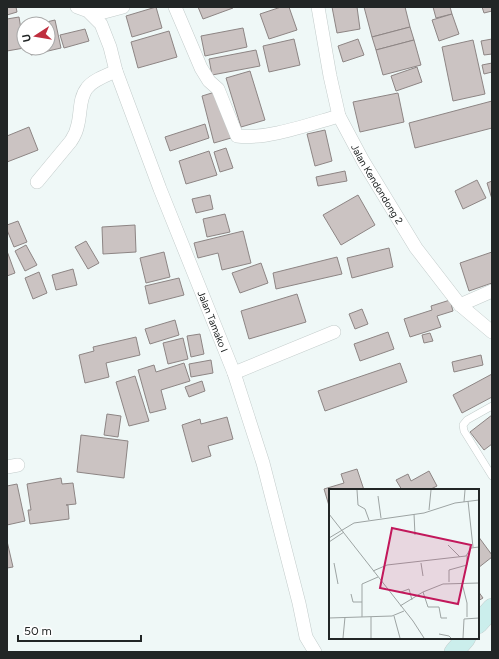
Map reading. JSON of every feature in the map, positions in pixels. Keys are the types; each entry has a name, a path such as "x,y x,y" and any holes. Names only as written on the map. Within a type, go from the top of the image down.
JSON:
{"street":[{"name":"Jalan Tamako I","path":"77,7 88,11 101,24 110,47 116,71 160,189 234,373 263,463 306,637 315,652"},
{"path":"92,15 123,7"},
{"path":"175,7 201,68 209,81 218,89 237,136 247,138 270,134 339,116"},
{"name":"Jalan Kendondong 2","path":"318,7 330,76 339,116 363,160 416,248 460,304 492,332"},
{"path":"38,182 75,134 82,99 87,88 93,82 116,71"},
{"path":"460,304 492,292"},
{"path":"234,373 334,332"},
{"path":"479,623 492,608"},
{"path":"454,652 465,639"}],"lane":[{"path":"492,406 467,420 463,425 464,431 492,476"}],"building":[{"path":"7,7 16,7 17,12 7,15"},
{"path":"156,7 162,28 132,37 126,16"},
{"path":"198,7 233,7 233,8 203,19"},
{"path":"281,7 289,7 297,30 269,39 260,14"},
{"path":"332,7 357,7 360,29 337,33"},
{"path":"364,7 405,7 410,27 372,37"},
{"path":"433,7 450,7 452,14 436,18"},
{"path":"482,7 492,7 492,11 484,13"},
{"path":"452,14 459,34 439,41 432,20"},
{"path":"16,18 16,49 7,51 7,19"},
{"path":"56,25 61,48 56,49"},
{"path":"410,27 414,40 376,50 372,37"},
{"path":"243,28 247,47 205,56 201,36"},
{"path":"85,29 89,41 64,48 60,35"},
{"path":"169,31 177,57 138,68 131,42"},
{"path":"294,39 300,65 269,72 263,46"},
{"path":"358,39 364,55 343,62 338,46"},
{"path":"492,39 492,54 484,55 481,41"},
{"path":"414,40 421,65 383,75 376,50"},
{"path":"473,40 485,94 453,101 442,47"},
{"path":"256,50 260,66 212,75 209,59"},
{"path":"492,63 492,72 484,74 482,65"},
{"path":"417,67 422,82 396,91 391,76"},
{"path":"250,71 265,120 241,127 226,78"},
{"path":"215,92 231,138 214,143 202,96"},
{"path":"398,93 404,122 360,132 353,102"},
{"path":"492,101 492,128 415,148 409,123"},
{"path":"205,124 209,138 170,151 165,137"},
{"path":"29,127 38,150 7,162 7,136"},
{"path":"325,130 332,161 315,166 307,134"},
{"path":"226,148 233,168 220,172 214,152"},
{"path":"209,151 217,175 186,184 179,161"},
{"path":"345,171 347,181 318,186 316,177"},
{"path":"477,180 486,198 463,209 455,191"},
{"path":"492,181 492,199 487,183"},
{"path":"210,195 213,209 196,213 192,199"},
{"path":"358,195 375,225 341,245 323,215"},
{"path":"225,214 230,232 207,237 203,219"},
{"path":"18,221 27,242 14,247 7,230 7,225"},
{"path":"135,225 136,252 103,254 102,227"},
{"path":"243,231 251,263 222,270 218,253 198,258 194,243"},
{"path":"86,241 99,263 88,269 75,247"},
{"path":"26,245 37,265 25,271 15,251"},
{"path":"389,248 393,267 352,278 347,258"},
{"path":"7,251 15,273 7,276"},
{"path":"164,252 170,277 146,283 140,258"},
{"path":"492,252 492,283 469,291 460,263"},
{"path":"337,257 342,274 276,289 273,273"},
{"path":"261,263 268,283 240,293 232,273"},
{"path":"73,269 77,285 56,290 52,275"},
{"path":"39,272 47,293 33,299 25,278"},
{"path":"179,278 184,295 149,304 145,286"},
{"path":"297,294 306,322 249,339 241,311"},
{"path":"450,300 453,311 437,316 441,327 410,337 404,319 432,310 431,306"},
{"path":"362,309 368,324 355,329 349,314"},
{"path":"175,320 179,335 150,344 145,329"},
{"path":"388,332 394,349 360,361 354,344"},
{"path":"430,333 433,341 424,343 422,335"},
{"path":"200,334 204,354 191,357 187,336"},
{"path":"136,337 140,355 106,363 109,377 85,383 79,355 94,351 93,347"},
{"path":"183,338 188,359 168,364 163,343"},
{"path":"481,355 483,365 454,372 452,362"},
{"path":"211,360 213,373 191,377 189,364"},
{"path":"184,363 190,381 161,390 166,409 150,413 138,370 154,365 156,372"},
{"path":"400,363 407,382 325,411 318,391"},
{"path":"492,374 492,397 462,413 453,395"},
{"path":"135,376 149,421 129,426 116,382"},
{"path":"202,381 205,391 189,397 185,387"},
{"path":"107,414 121,416 118,437 104,435"},
{"path":"492,415 492,444 484,450 470,432"},
{"path":"227,417 233,439 208,446 211,456 192,462 182,425 200,419 201,424"},
{"path":"81,435 128,441 124,478 77,472"},
{"path":"357,469 364,489 329,489 329,506 324,489 344,483 341,474"},
{"path":"429,471 437,486 431,489 401,489 396,480 408,474 411,481"},
{"path":"61,478 62,484 73,483 76,504 66,505 68,505 69,519 30,524 28,510 31,510 27,484"},
{"path":"17,484 25,521 7,525 7,486"},
{"path":"479,537 492,555 492,557 479,567"},
{"path":"7,541 13,567 7,568"},
{"path":"479,592 483,598 479,600"}]}
